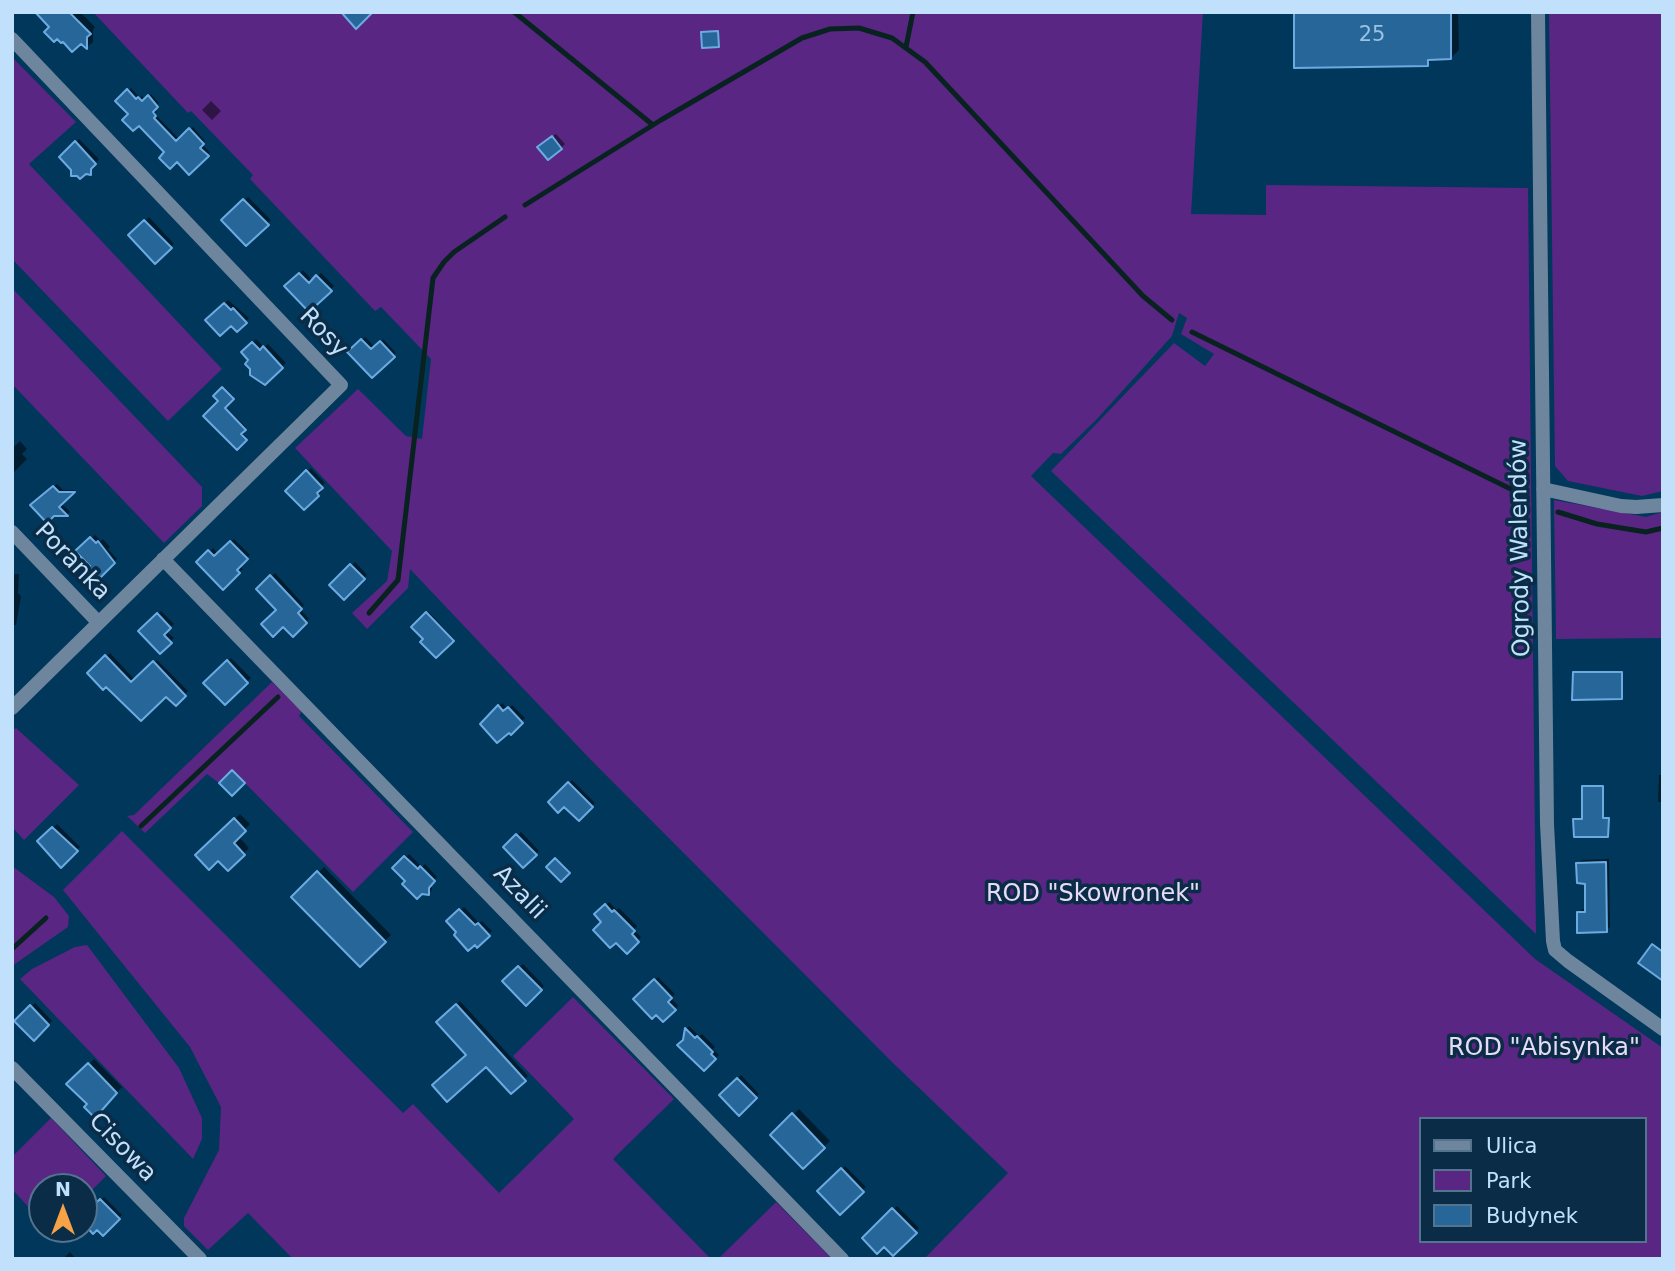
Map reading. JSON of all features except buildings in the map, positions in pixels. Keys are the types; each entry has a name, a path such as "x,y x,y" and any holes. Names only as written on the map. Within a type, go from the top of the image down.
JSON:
{"street":[{"name":"Ogrody Walendów","path":"1538,12 1547,824 1553,941 1556,950 1568,961 1663,1029"},
{"name":"Rosy","path":"12,39 341,385 12,708"},
{"path":"1543,489 1621,506 1663,505"},
{"name":"Poranka","path":"12,532 98,622"},
{"name":"Azalii","path":"163,559 842,1259"},
{"name":"Cisowa","path":"12,1068 200,1259"}],"green space":[{"name":"ROD \"Skowronek\"","path":"93,12 1203,12 1191,214 1266,215 1266,185 1528,188 1536,934 1051,471 1174,343 1205,366 1214,354 1181,334 1187,318 1179,313 1172,336 1097,419 1061,454 1053,453 1031,476 1535,959 1663,1048 1663,1259 924,1259 1008,1173 894,1064 589,758 410,569 408,588 367,629 352,613 387,581 392,551 295,448 358,389 406,436 422,439 431,359 381,307 375,311 250,179 253,175 191,111 188,113"},
{"path":"1549,12 1663,12 1663,491 1642,496 1568,481 1555,466"},
{"path":"12,57 76,122 29,164 222,369 168,421 12,259"},
{"path":"12,288 202,487 202,506 164,543 12,384"},
{"path":"1554,500 1646,517 1663,512 1663,638 1556,639"},
{"path":"272,682 302,711 299,716 413,832 353,892 232,770 219,783 207,774 145,833 127,816 134,815"},
{"path":"16,728 79,785 24,840 12,827 12,731"},
{"path":"122,831 403,1113 413,1104 499,1193 574,1119 513,1056 573,997 674,1099 613,1159 711,1259 293,1259 248,1213 208,1250 184,1226 184,1218 219,1150 221,1107 190,1047 63,890"},
{"path":"12,866 54,897 69,916 68,927 12,966"},
{"path":"87,945 179,1068 202,1118 202,1139 193,1159 20,979 32,969 75,947"},
{"path":"51,1118 106,1176 98,1184 98,1173 28,1173 28,1207 12,1189 12,1157"},
{"path":"776,1202 832,1259 718,1259 769,1209"}],"waterway":[{"path":"514,12 653,125"},
{"path":"906,47 913,12"},
{"path":"525,205 661,120 802,38 830,29 859,28 892,38 925,62 1143,296 1172,320"},
{"path":"369,613 398,580 433,278 454,252 505,217"},
{"path":"1192,332 1527,497"},
{"path":"1558,512 1597,524 1646,532 1663,528"},
{"path":"141,826 278,697"},
{"path":"12,949 46,918"}],"park label":[{"name":"ROD \"Abisynka\"","path":"1544,1049"}]}
